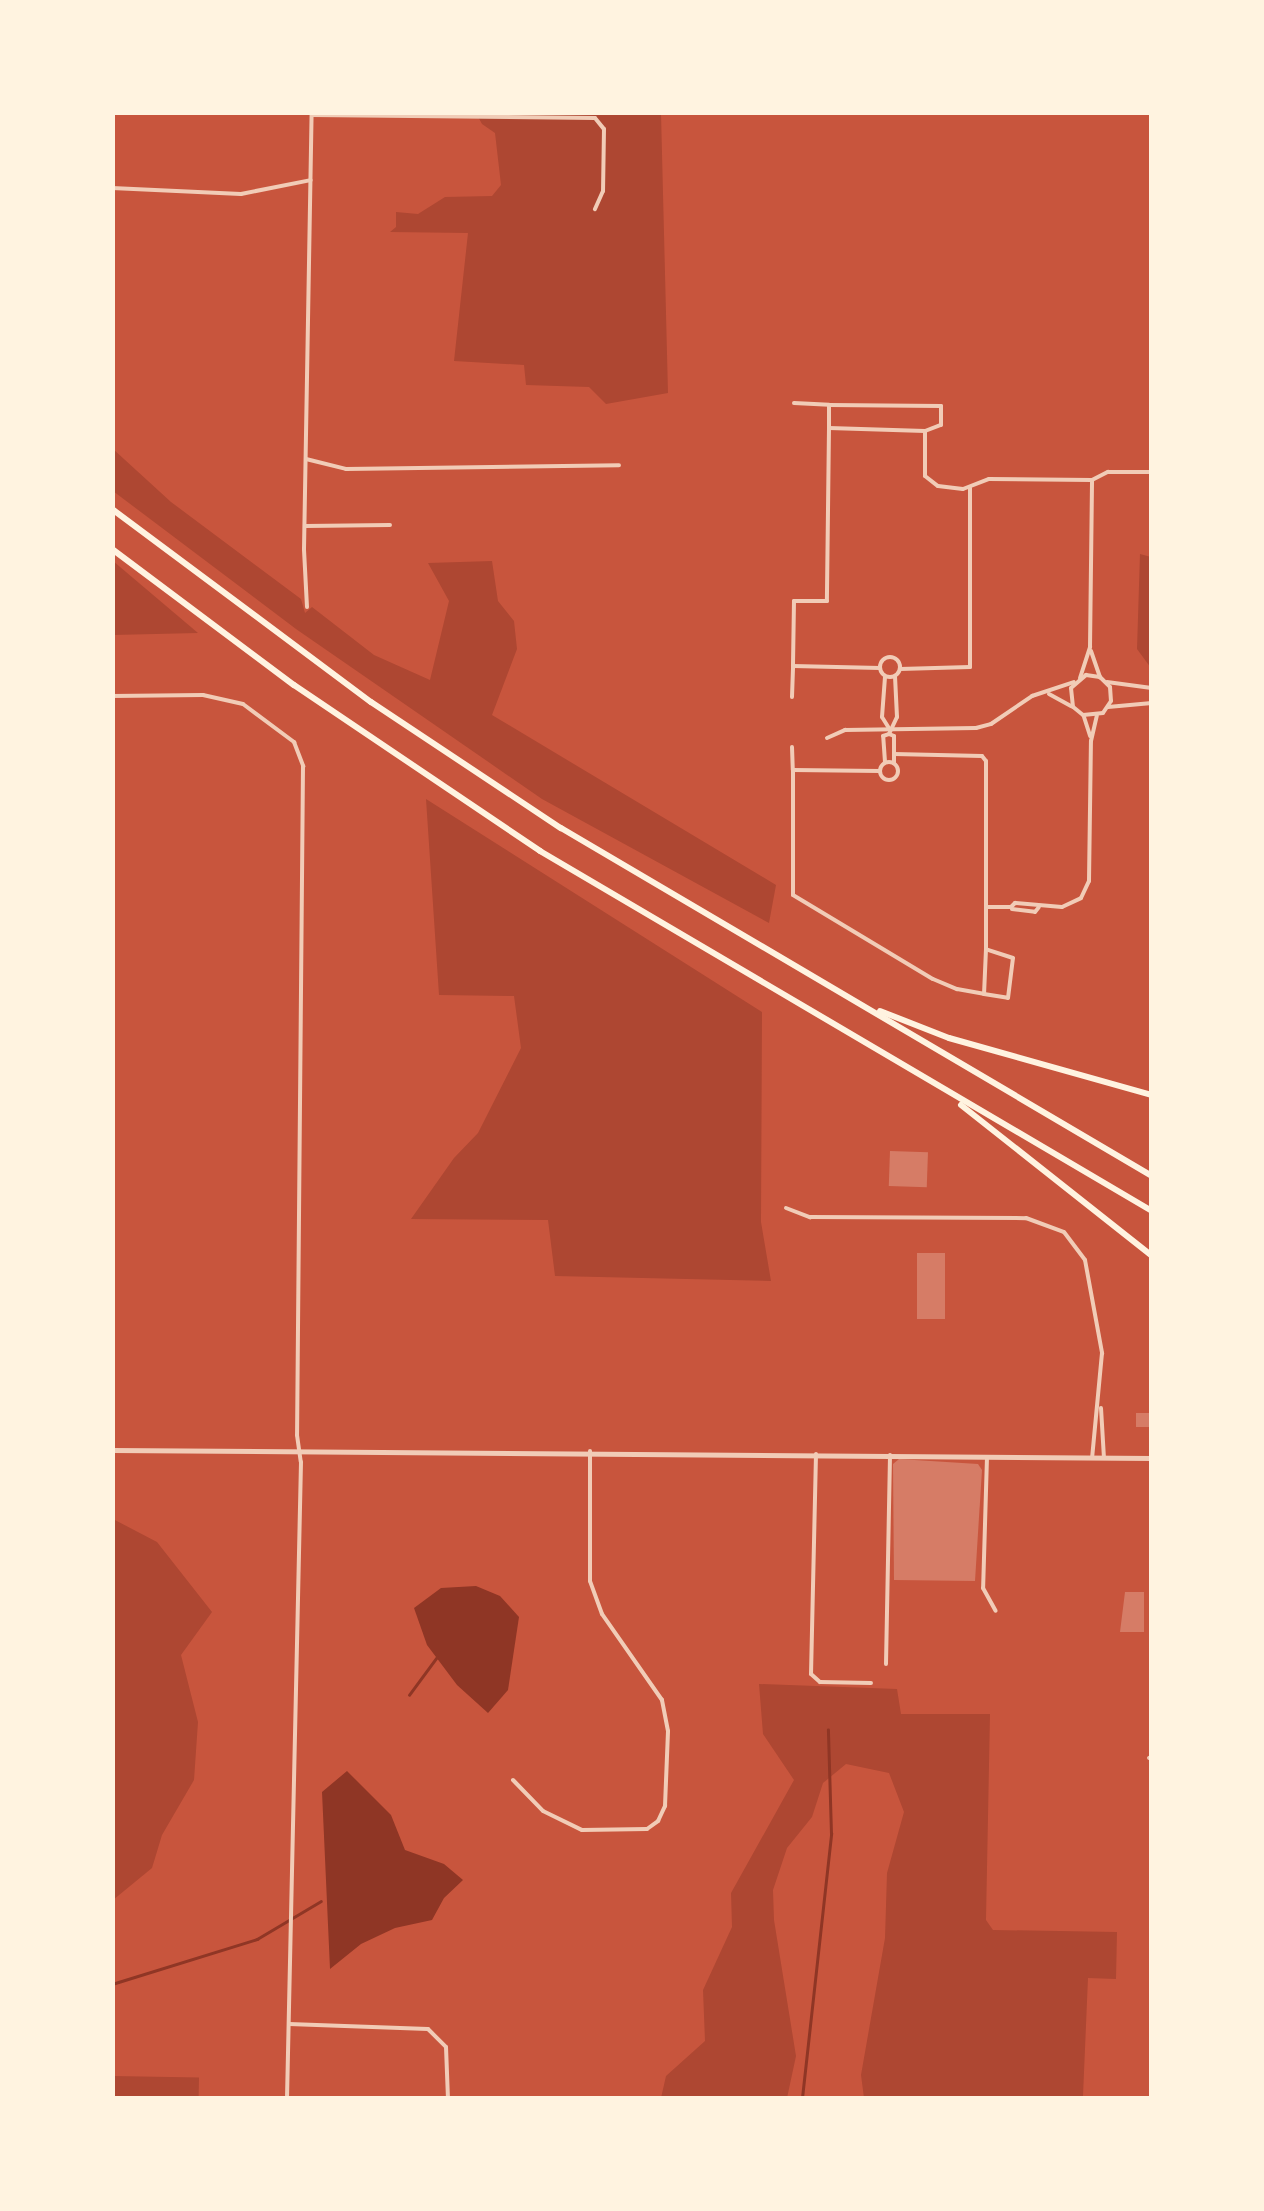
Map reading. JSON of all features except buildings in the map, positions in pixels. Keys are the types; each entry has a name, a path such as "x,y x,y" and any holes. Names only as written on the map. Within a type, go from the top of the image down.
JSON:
{"highway":[{"path":"112,510 320,666 561,828 1152,1176"},
{"path":"112,549 294,685 489,818 945,1092 1152,1211"},
{"path":"855,1001 949,1038 1152,1093"},
{"path":"945,1092 1152,1256"}],"street":[{"path":"307,607 312,114 596,118 604,130 603,191 595,208"},
{"path":"112,188 241,194 311,180"},
{"path":"794,404 941,406 942,424 925,430 830,428"},
{"path":"792,698 794,601 827,600 830,405"},
{"path":"925,430 928,481 955,488 1006,478 1092,480 1108,472 1152,472"},
{"path":"306,460 346,469 620,464"},
{"path":"1092,480 1090,648 1100,677 1106,681 1152,688"},
{"path":"793,666 880,668 890,657 900,668 970,667 970,487"},
{"path":"305,526 390,524"},
{"path":"1073,707 1070,694 1090,648"},
{"path":"880,668 885,676 882,717 890,732 898,773 892,780 883,778 880,771"},
{"path":"880,771 885,762 884,736 897,718 894,676 900,668"},
{"path":"885,676 894,676"},
{"path":"828,738 845,730 976,728 1002,718 1032,696 1049,694 1077,680 1100,677"},
{"path":"986,907 1035,912 1039,908 1062,907 1081,898 1088,881 1091,741 1097,716 1108,707 1112,694 1106,681"},
{"path":"1049,694 1083,716 1091,741"},
{"path":"112,696 203,695 232,701 290,737 302,758 298,1448 287,2098"},
{"path":"1108,707 1152,703"},
{"path":"1083,716 1097,716"},
{"path":"792,746 793,895 933,980 1008,998 1013,958 986,949"},
{"path":"894,754 982,756 986,761 984,994"},
{"path":"885,762 894,763"},
{"path":"793,770 880,771"},
{"path":"786,1208 810,1217 1026,1218 1060,1228 1076,1245 1087,1266 1103,1358 1100,1401 1104,1458"},
{"path":"1092,1458 1092,1426 1100,1401"},
{"path":"112,1450 298,1448 1152,1458"},
{"path":"512,1780 543,1811 582,1830 639,1832 658,1821 666,1806 668,1731 662,1700 602,1614 590,1582 590,1452"},
{"path":"816,1454 811,1674 820,1682 872,1682"},
{"path":"886,1664 890,1455"},
{"path":"988,1456 982,1588 996,1611"},
{"path":"289,2024 428,2029 446,2048 448,2098"}],"shaded area":[{"path":"476,113 661,113 668,393 606,404 589,387 526,385 524,365 454,361 468,233 390,232 396,227 396,212 418,214 445,197 492,196 501,185 495,133 482,124"},
{"path":"113,449 171,502 301,599 305,613 312,607 374,655 430,680 449,601 428,563 492,561 498,601 514,621 517,649 492,715 776,885 769,923 542,799 296,629 113,491"},
{"path":"1140,554 1151,557 1151,668 1137,649"},
{"path":"113,561 198,633 113,635"},
{"path":"426,799 762,1012 761,1222 771,1281 555,1276 548,1220 411,1219 454,1158 478,1133 521,1048 514,996 439,995"},
{"path":"113,1519 157,1542 212,1612 181,1655 198,1722 194,1780 162,1835 152,1868 113,1900"},
{"path":"476,1586 500,1596 519,1617 508,1690 488,1713 457,1685 427,1645 414,1608 441,1588"},
{"path":"759,1684 897,1689 901,1714 990,1714 986,1920 993,1930 1117,1932 1116,1979 1088,1978 1083,2096 1119,2098 864,2098 861,2075 885,1938 887,1873 904,1812 889,1773 846,1764 823,1783 812,1817 787,1848 773,1890 774,1920 796,2056 787,2098 661,2098 666,2076 705,2041 703,1990 732,1927 731,1893 794,1780 763,1734"},
{"path":"347,1771 391,1815 405,1850 444,1864 463,1880 444,1898 432,1920 395,1928 361,1944 330,1969 322,1792"},
{"path":"113,2076 199,2078 199,2098 113,2098"}],"waterway":[{"path":"409,1695 437,1657"},
{"path":"802,2098 831,1834 828,1730"},
{"path":"112,1984 257,1939 321,1901"}]}
